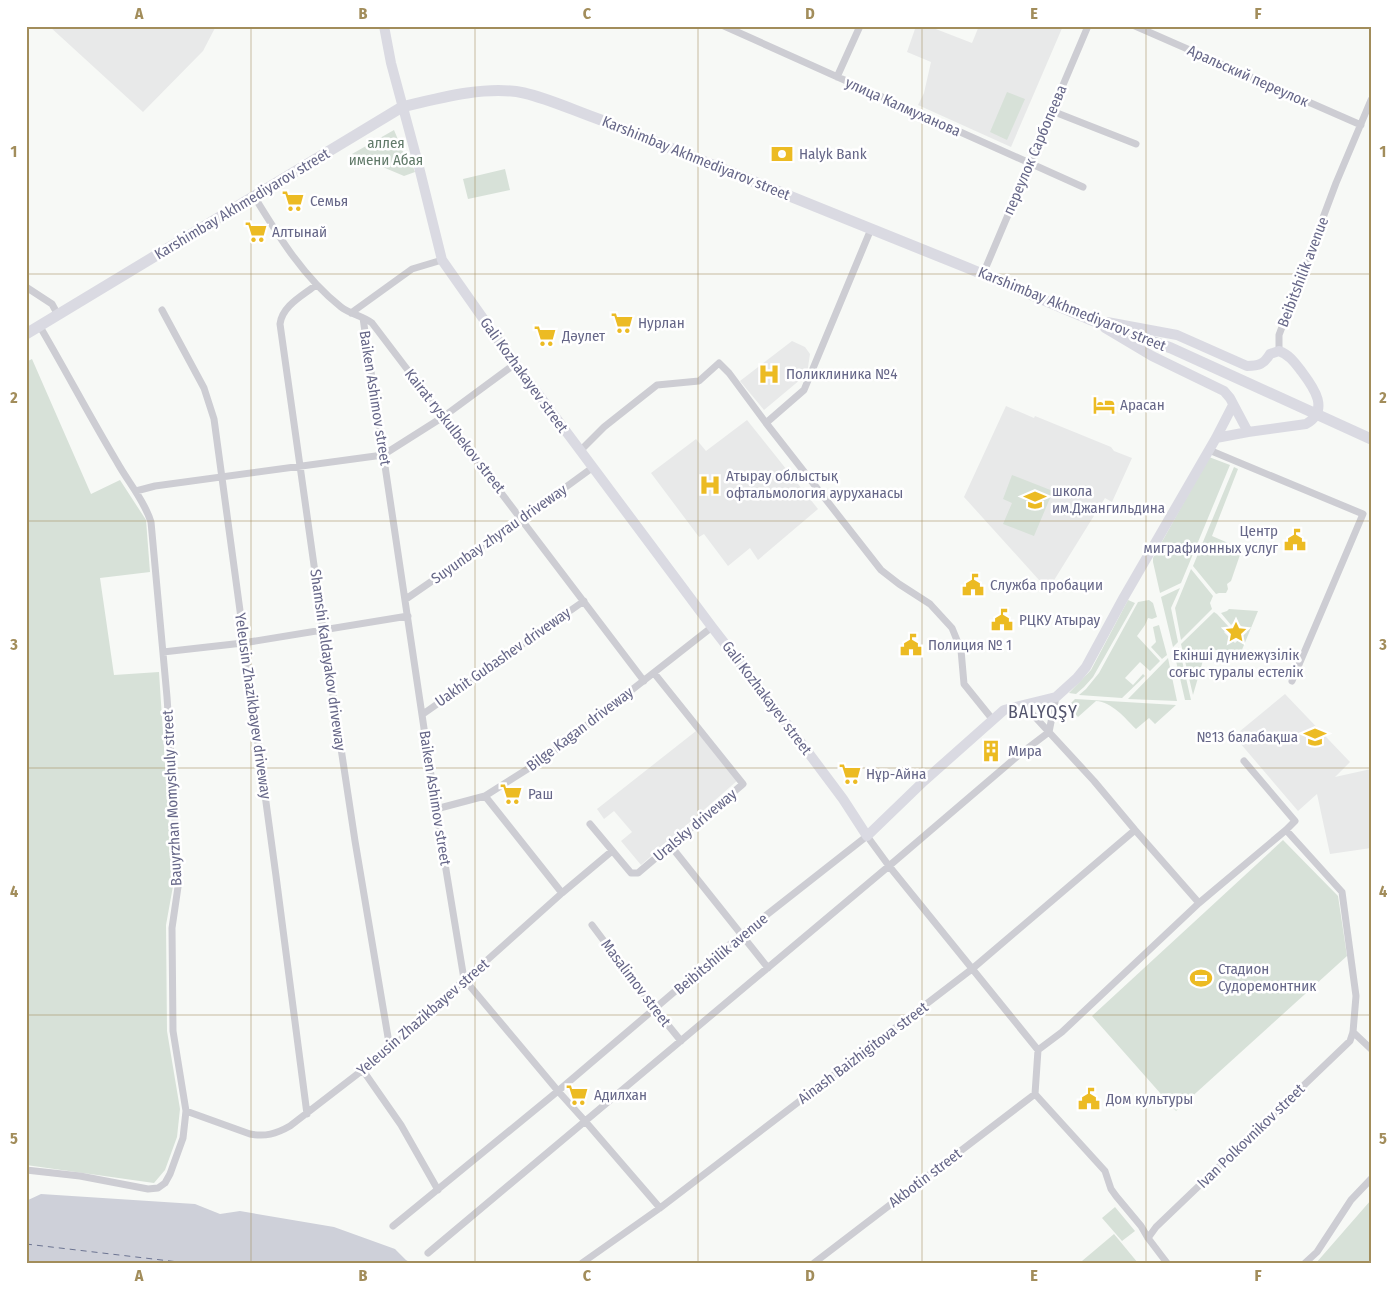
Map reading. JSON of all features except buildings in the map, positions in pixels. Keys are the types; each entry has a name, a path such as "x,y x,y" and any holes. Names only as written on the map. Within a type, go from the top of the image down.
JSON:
{"main road":[{"name":"Karshimbay Akhmediyarov street","path":"26,334 402,106 445,96 493,90 522,93 547,100 600,120 983,274 1089,319 1171,348 1371,439"}],"street":[{"name":"Gali Kozhakayev street","path":"384,26 391,63 442,260 515,364 843,799 889,866 1038,1050"},
{"name":"улица Калмуханова","path":"724,26 1083,187"},
{"path":"837,77 860,26"},
{"name":"переулок Сарбопеева","path":"983,274 1088,26"},
{"name":"Аральский переулок","path":"1135,26 1361,125"},
{"name":"Beibitshilik avenue","path":"1280,351 1279,335 1336,183 1371,100"},
{"path":"1052,111 1136,144"},
{"name":"Kairat ryskulbekov street","path":"254,196 280,239 316,285 341,308 372,323 644,681"},
{"path":"766,422 804,390 871,229"},
{"path":"352,312 412,269 442,260"},
{"name":"Shamshi Kaldayakov driveway","path":"316,285 284,310 280,324 355,840 390,1049"},
{"path":"26,287 52,304 58,314"},
{"name":"Yeleusin Zhazikbayev driveway","path":"162,310 204,388 214,419 307,1114"},
{"name":"Baiken Ashimov street","path":"363,318 436,809 464,979"},
{"path":"1089,319 1177,334 1247,366 1258,366 1265,362 1270,354 1280,351 1288,354 1318,396 1318,408 1314,419 1306,424 1216,438"},
{"path":"1089,319 1152,356 1224,391 1230,398 1248,432"},
{"name":"Bauyrzhan Momyshuly street","path":"26,1170 80,1176 148,1189 158,1188 170,1174 183,1138 186,1111 173,1030 172,928 179,880 163,652 151,522 148,512 116,462 40,326"},
{"path":"580,451 604,427 657,385 699,381 719,363 729,373 881,570 930,604 952,628 961,650 964,684 993,720"},
{"path":"136,491 155,486 383,455 443,417 515,364"},
{"path":"428,1253 1020,754 1049,732 1056,698 1086,667 1234,405"},
{"path":"1209,450 1362,514 1292,681"},
{"name":"Suyunbay zhyrau driveway","path":"406,599 592,468"},
{"name":"Uakhit Gubashev driveway","path":"423,714 584,601"},
{"path":"163,652 244,642 408,616"},
{"name":"Bilge Kagan driveway","path":"436,809 485,796 545,758 712,627"},
{"name":"Uralsky driveway","path":"590,824 631,873 638,873 743,784 654,673"},
{"name":"Beibitshilik avenue","path":"393,1226 558,1091 741,935 867,836 924,781 1004,710 1056,698"},
{"path":"1024,705 1094,781 1134,830 1199,903"},
{"path":"1167,1263 1141,1226 1116,1196 1105,1171 1035,1094 1038,1050 1062,1032 1199,903 1295,821 1244,761"},
{"path":"485,796 562,893"},
{"name":"Ainash Baizhigitova street","path":"582,1263 660,1208 972,969 1134,830"},
{"path":"1286,830 1342,892 1356,996 1353,1032 1371,1049"},
{"path":"670,845 768,968"},
{"name":"Yeleusin Zhazikbayev street","path":"186,1111 250,1134 260,1136 271,1135 280,1131 307,1114 362,1069 390,1049 444,1001 464,979 486,962 562,893 612,851"},
{"name":"Masalimov street","path":"592,925 654,1009 681,1041"},
{"path":"464,979 660,1208"},
{"name":"Ivan Polkovnikov street","path":"1148,1238 1156,1227 1350,1041 1353,1032"},
{"path":"362,1069 401,1125 438,1190"},
{"name":"Akbotin street","path":"814,1263 1035,1094"},
{"path":"1305,1263 1317,1252 1351,1200 1371,1179"}],"shaded area":[{"path":"49,26 216,26 203,51 143,112"},
{"path":"916,26 928,26 972,43 979,26 1063,26 1011,147 918,105 924,93 931,62 907,52"},
{"path":"792,341 805,347 810,354 807,374 764,410 740,381"},
{"name":"школа им.Джангильдина","path":"1006,406 1111,447 1114,451 1132,458 1112,502 1105,498 1048,590 964,497"},
{"path":"747,420 818,509 758,560 750,548 728,566 704,534 699,537 651,473 696,439 706,451"},
{"path":"1285,694 1350,762 1335,777 1371,769 1371,848 1330,854 1317,794 1298,811 1234,736"},
{"path":"696,731 738,780 641,865 621,841 632,832 614,811 604,819 597,809"},
{"path":"41,1194 195,1204 220,1214 240,1211 334,1227 395,1249 411,1263 26,1263 26,1201"}],"green space":[{"path":"1007,92 1025,99 1007,140 990,132"},
{"name":"аллея имени Абая","path":"394,130 404,154 408,153 415,172 404,176 352,154"},
{"path":"505,169 510,190 468,199 463,179"},
{"path":"32,359 91,494 120,480 146,520 150,572 100,578 114,675 159,672 173,886 166,925 167,1031 180,1109 177,1137 165,1170 154,1183 26,1165 26,822 29,804 26,783 26,362"},
{"path":"1209,457 1230,465 1181,583 1160,593 1153,558"},
{"path":"1234,467 1238,469 1212,536 1242,549 1231,581 1227,584 1228,589 1226,593 1216,594 1193,566"},
{"path":"1012,475 1053,491 1034,536 1003,524 1012,503 1003,499"},
{"path":"1191,569 1213,596 1210,603 1212,609 1181,640 1175,608"},
{"path":"1180,588 1171,608 1178,642 1173,647 1161,597"},
{"path":"1128,600 1135,603 1093,677 1076,694 1069,693 1091,670"},
{"path":"1149,600 1153,603 1157,617 1148,618 1137,636 1160,661 1150,671 1140,662 1125,678 1133,685 1143,674 1145,676 1122,698 1079,695 1099,673 1138,602"},
{"path":"1229,609 1258,611 1239,657 1213,649 1204,657 1193,695 1181,644 1214,612 1229,627 1224,632 1235,643 1247,632 1236,621 1231,625 1221,613"},
{"path":"1159,625 1167,655 1162,659 1151,647 1156,642 1153,627"},
{"path":"1179,647 1191,700 1185,700 1174,652"},
{"path":"1168,658 1177,701 1128,699"},
{"path":"1075,699 1176,705 1155,724 1149,718 1136,729 1118,711 1102,702 1096,701 1078,717 1068,706"},
{"name":"Стадион Судоремонтник","path":"1283,840 1338,896 1347,956 1176,1111 1092,1016"},
{"path":"1371,1200 1371,1263 1316,1263"},
{"path":"1115,1207 1135,1231 1122,1241 1102,1218"},
{"path":"1114,1234 1138,1263 1083,1263 1082,1261"}],"ferry route":[{"path":"26,1244 187,1263"}],"place":[{"name":"Halyk Bank","path":"782,154"},
{"name":"Семья","path":"293,201"},
{"name":"Алтынай","path":"256,232"},
{"name":"Нурлан","path":"622,323"},
{"name":"Дәулет","path":"545,336"},
{"name":"Поликлиника №4","path":"769,374"},
{"name":"Арасан","path":"1104,405"},
{"name":"Атырау облыстық офтальмология ауруханасы","path":"710,485"},
{"name":"школа им.Джангильдина","path":"1035,500"},
{"name":"Центр миграфионных услуг","path":"1295,540"},
{"name":"Служба пробации","path":"973,585"},
{"name":"РЦКУ Атырау","path":"1002,620"},
{"name":"Екінші дүниежүзілік соғыс туралы естелік","path":"1236,632"},
{"name":"Полиция № 1","path":"911,645"},
{"name":"№13 балабақша","path":"1315,737"},
{"name":"Мира","path":"991,751"},
{"name":"Нұр-Айна","path":"850,774"},
{"name":"Раш","path":"511,794"},
{"name":"Стадион Судоремонтник","path":"1201,978"},
{"name":"Адилхан","path":"577,1095"},
{"name":"Дом культуры","path":"1089,1099"}],"district":[{"name":"BALYQŞY","path":"1043,712"}]}
